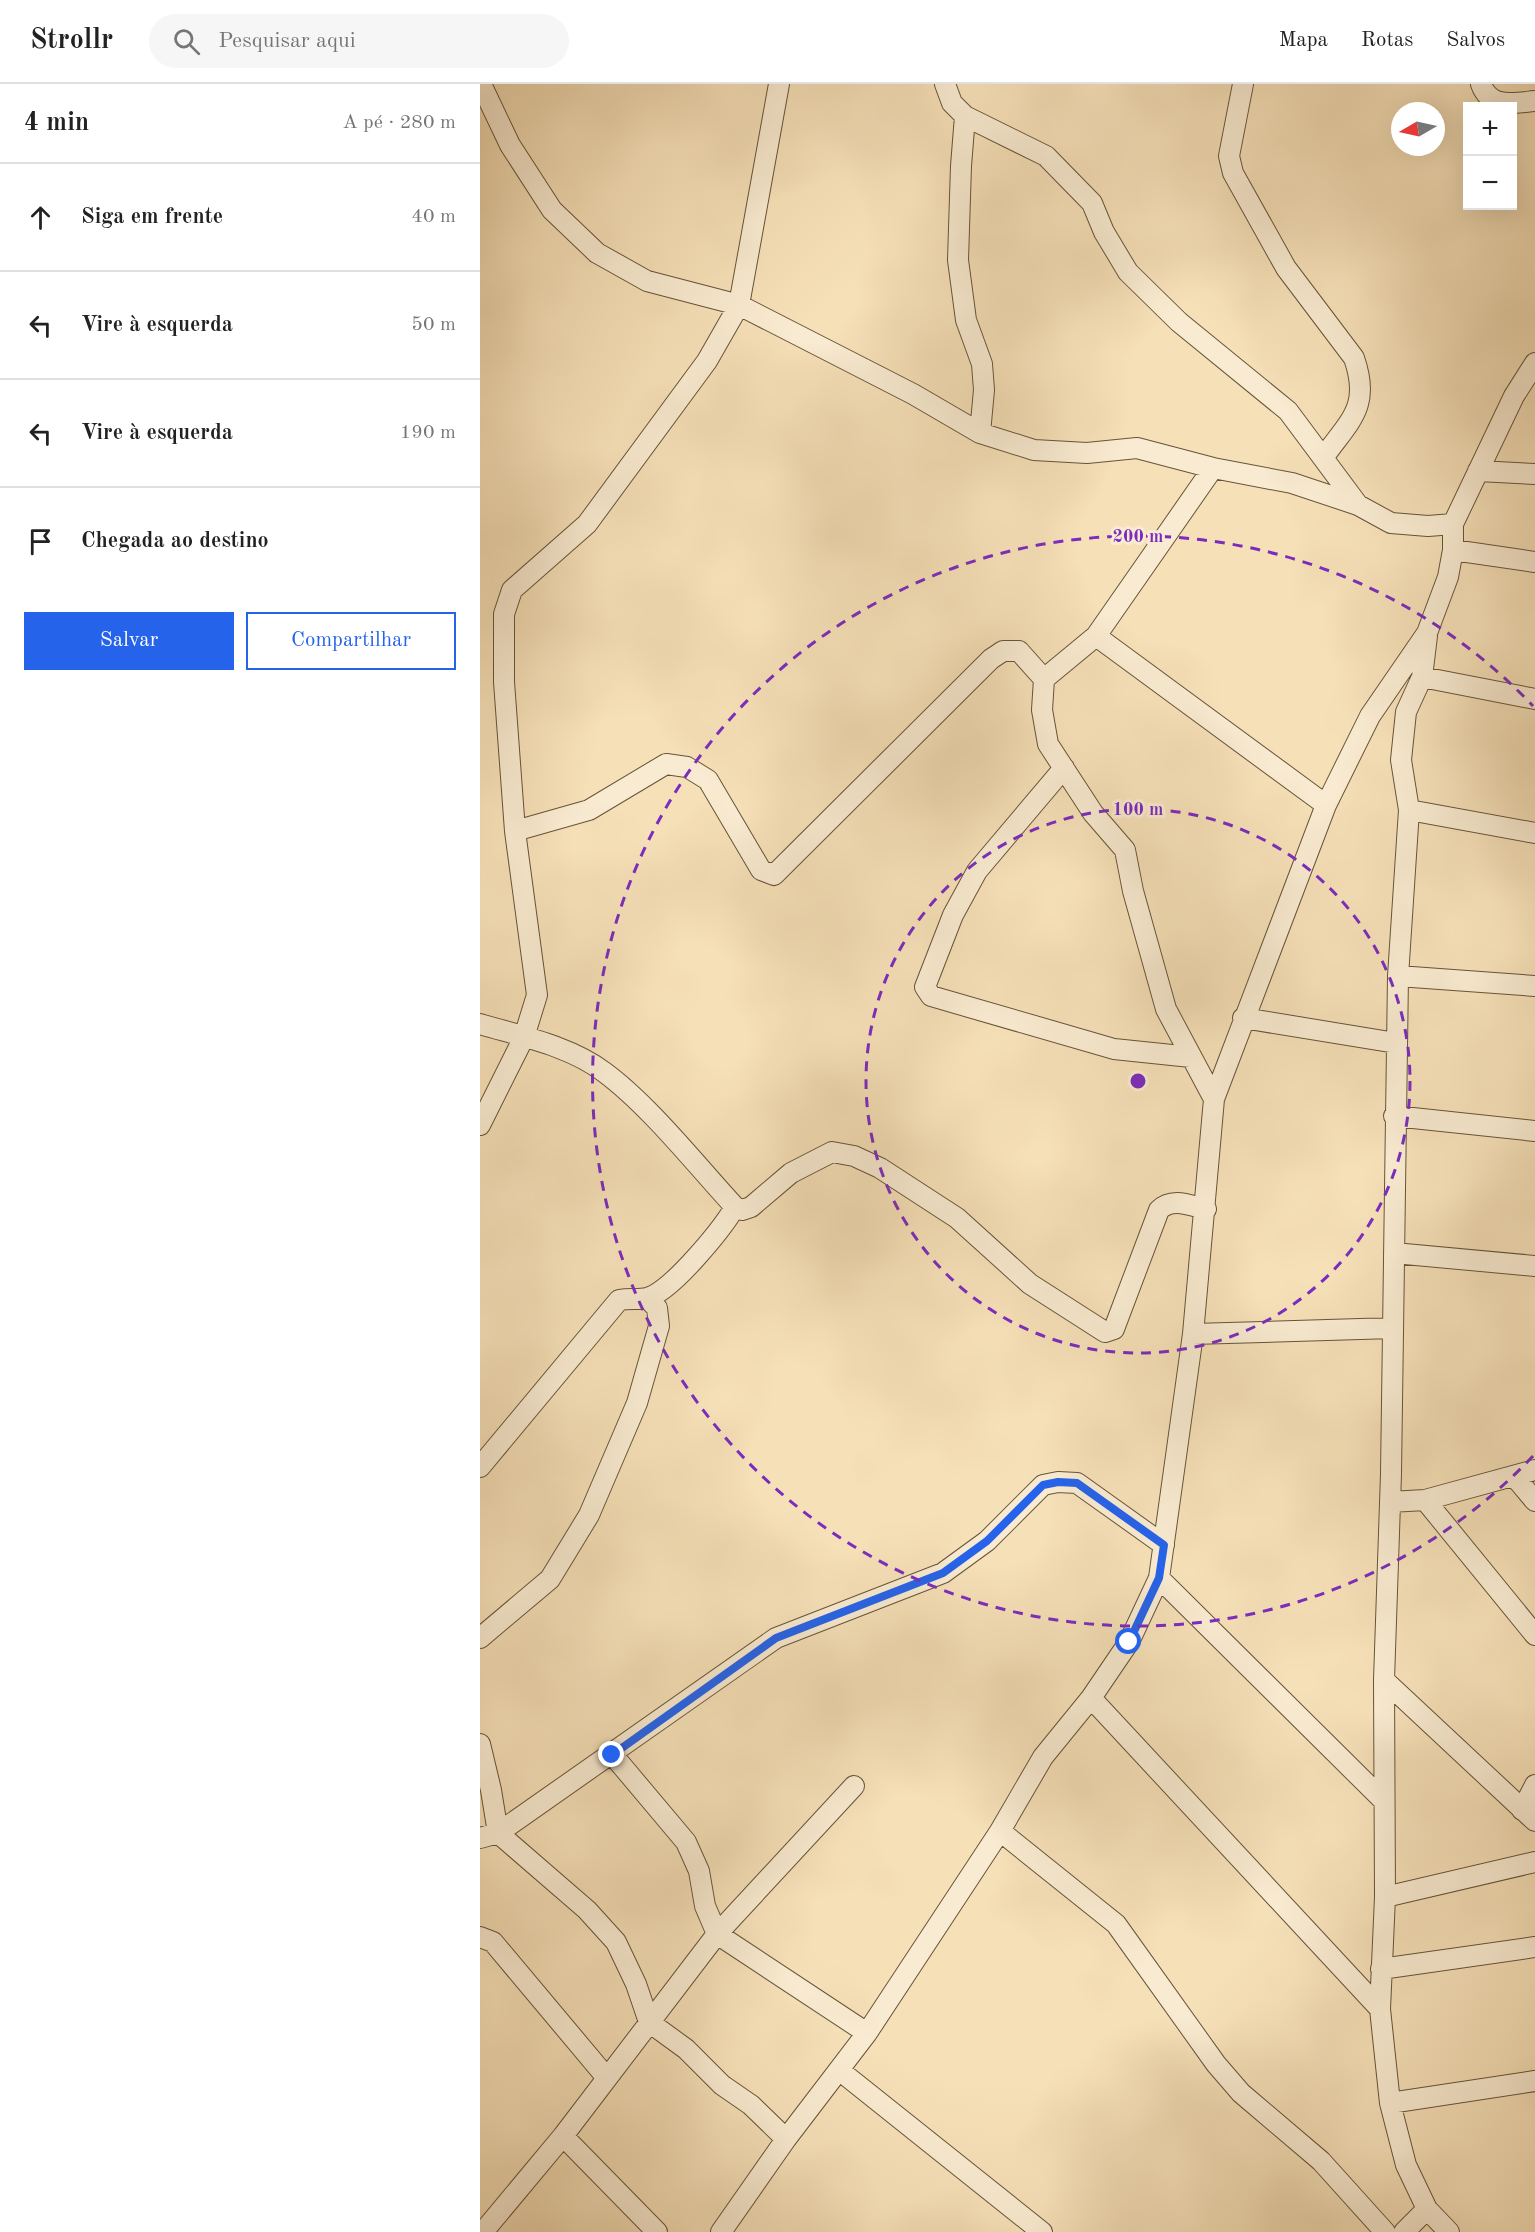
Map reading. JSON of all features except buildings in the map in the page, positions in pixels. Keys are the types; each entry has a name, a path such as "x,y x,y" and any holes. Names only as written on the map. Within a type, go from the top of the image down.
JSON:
{"street":[{"path":"481,84 510,145 552,210 597,253 647,281 739,305 912,394 980,433 1034,450 1087,453 1137,448 1213,468 1292,483 1358,505 1391,523 1428,526 1453,524"},
{"path":"480,1125 524,1037 537,995 515,831 504,682 504,614 512,590 587,524 701,369 739,305 779,84"},
{"path":"945,84 952,104 965,116 1046,156 1092,203 1104,232 1128,272 1179,322 1288,411 1358,505"},
{"path":"1243,84 1230,156 1233,173 1286,268 1354,358 1360,375 1361,404 1323,458"},
{"path":"1481,84 1484,93 1492,100 1505,104 1535,101"},
{"path":"965,116 958,260 966,320 982,364 984,390 980,433"},
{"path":"721,2232 786,2139 867,2032 1000,1831 1043,1757 1091,1698 1129,1642 1159,1578 1193,1334 1215,1099 1243,1018 1326,805 1370,716 1427,633 1448,577 1453,550 1453,524 1514,396 1535,363"},
{"path":"1044,679 1096,636 1213,468"},
{"path":"1478,471 1535,474"},
{"path":"1453,550 1535,562"},
{"path":"1427,633 1422,677 1406,712 1401,760 1409,810 1398,976 1394,1116 1390,1502 1384,1680 1383,1800 1386,1897 1380,2009 1390,2103 1406,2165 1427,2209 1449,2232"},
{"path":"1096,636 1326,805"},
{"path":"515,831 589,810 666,764 687,767 708,780 761,870 774,876 991,659 1003,651 1019,651 1044,679 1042,710 1048,744 1093,813 1125,850 1133,891 1166,1009 1215,1099"},
{"path":"1422,677 1535,699"},
{"path":"1064,768 977,871 953,915 925,987 927,992 931,996 1114,1049 1191,1057"},
{"path":"1409,810 1535,833"},
{"path":"1398,976 1535,986"},
{"path":"1243,1018 1396,1043"},
{"path":"480,1024 572,1054 604,1071 645,1110 735,1207 742,1210 751,1207 791,1173 832,1152 854,1156 880,1168 957,1218 1030,1284 1105,1332 1114,1329 1159,1210 1166,1203 1176,1202 1206,1209"},
{"path":"1394,1116 1535,1131"},
{"path":"480,1467 619,1300 630,1297 647,1298 681,1272 721,1231 735,1207"},
{"path":"1394,1253 1535,1266"},
{"path":"480,1638 550,1579 589,1515 637,1403 659,1326 657,1308 647,1298"},
{"path":"1193,1334 1393,1328"},
{"path":"1390,1502 1425,1500 1535,1470"},
{"path":"1514,1476 1535,1501"},
{"path":"489,1836 612,1755 776,1638 943,1573 987,1541 1043,1485 1058,1482 1077,1483 1164,1545"},
{"path":"1425,1500 1535,1635"},
{"path":"1159,1578 1383,1800"},
{"path":"1384,1680 1528,1815"},
{"path":"1091,1698 1380,2009"},
{"path":"480,1744 491,1790 489,1836"},
{"path":"612,1755 686,1842 699,1871 705,1906 717,1934 867,2032"},
{"path":"1528,1815 1535,1785"},
{"path":"483,2232 563,2136 717,1934 854,1786"},
{"path":"1000,1831 1116,1924 1216,2064 1241,2093 1322,2161 1385,2232"},
{"path":"489,1836 587,1910 616,1942 636,1984 649,2022 686,2049 722,2085 751,2104 786,2139"},
{"path":"1386,1897 1535,1862"},
{"path":"480,1937 493,1942 607,2078"},
{"path":"1381,1969 1535,1947"},
{"path":"839,2070 1042,2232"},
{"path":"1390,2103 1535,2080"},
{"path":"563,2136 657,2232"},
{"path":"1404,2232 1427,2209"}],"route":[{"path":"612,1755 776,1638 943,1573 987,1541 1043,1485 1058,1482 1077,1483 1164,1545 1159,1578 1129,1642"}]}
